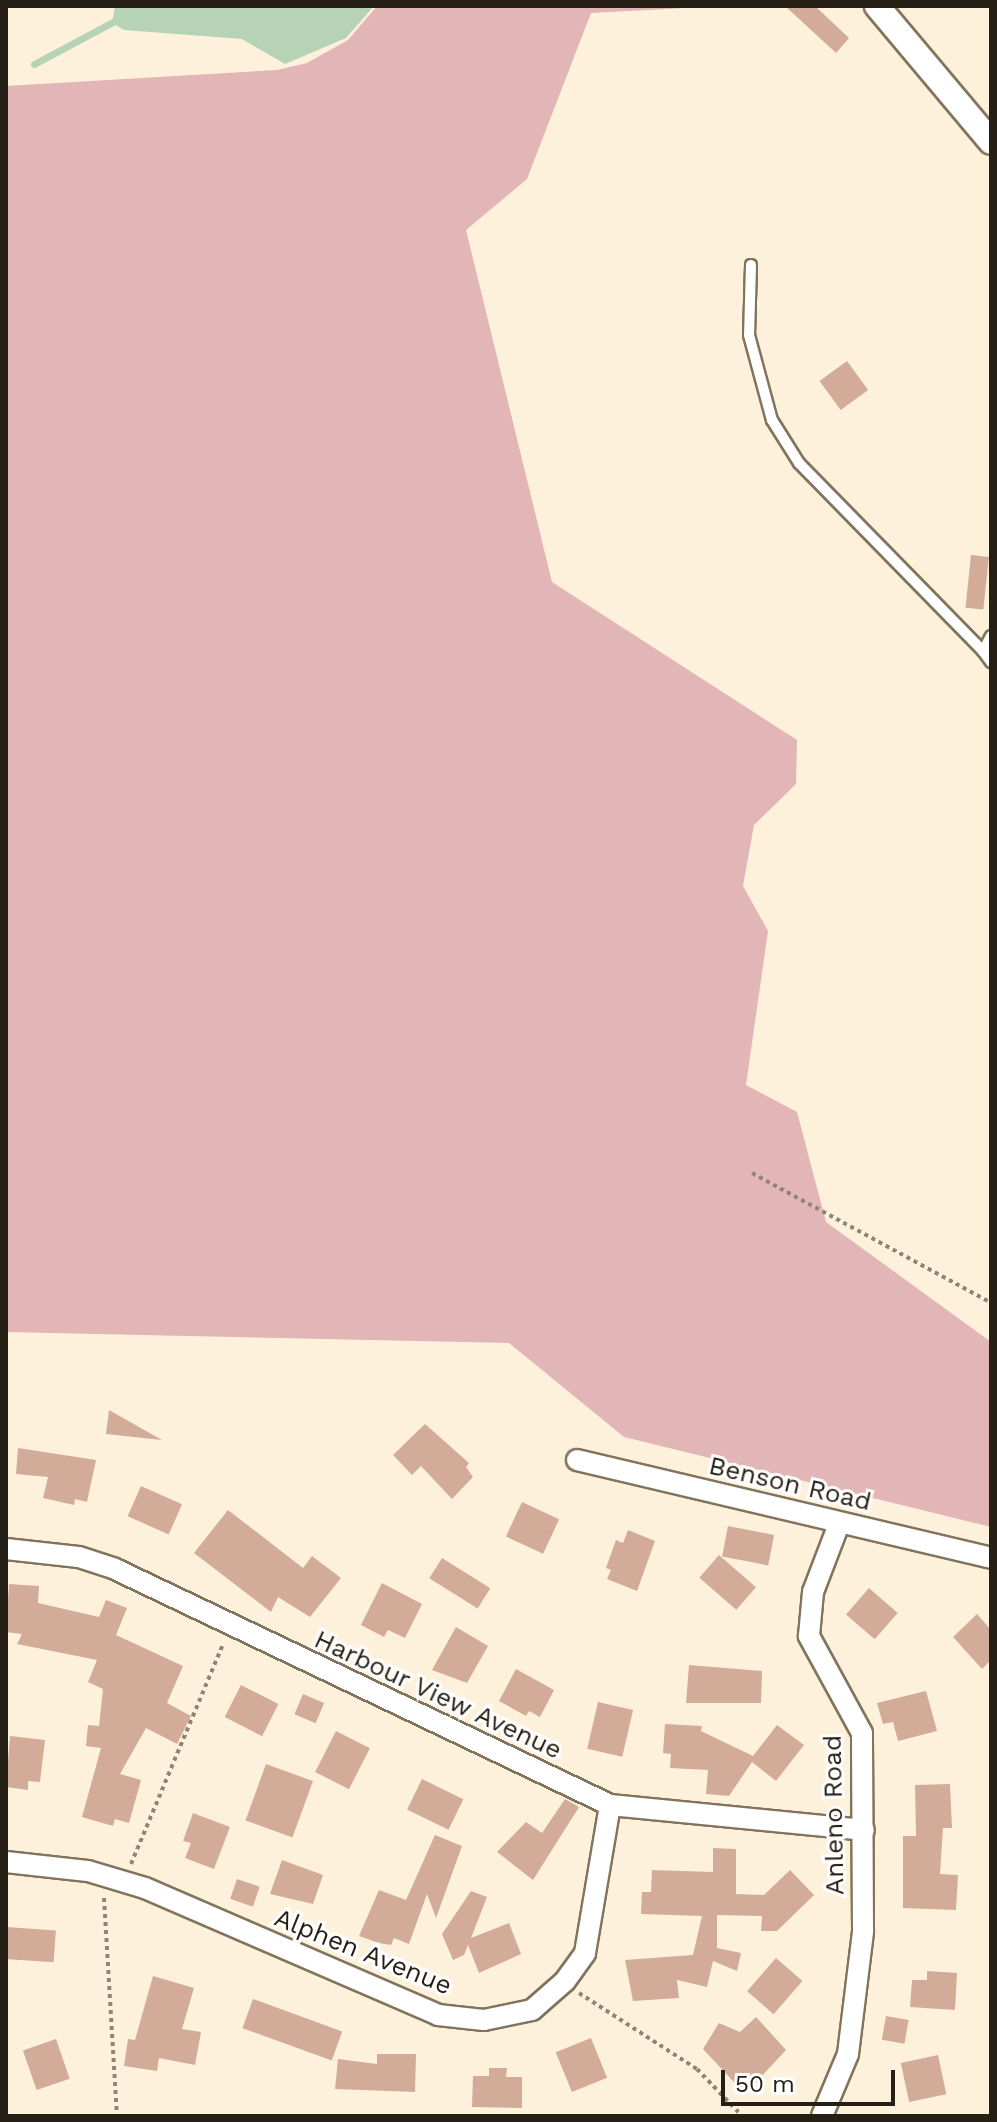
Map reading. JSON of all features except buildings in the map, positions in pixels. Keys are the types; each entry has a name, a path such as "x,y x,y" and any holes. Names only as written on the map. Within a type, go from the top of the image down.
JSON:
{"street":[{"path":"877,6 991,142"},
{"name":"Benson Road","path":"577,1460 991,1558"},
{"name":"Anleno Road","path":"822,2116 848,2054 859,1999 864,1830 862,1733 809,1636 813,1592 839,1524"},
{"name":"Harbour View Avenue","path":"6,1549 79,1557 115,1569 610,1805 864,1830"},
{"name":"Alphen Avenue","path":"6,1862 114,1878 438,2015 484,2020 532,2010 565,1981 585,1953 610,1805"}],"lane":[{"path":"751,265 749,335 772,420 799,463 991,662"},
{"path":"983,651 991,636"}],"path":[{"path":"752,1173 991,1303"},
{"path":"117,2116 114,1878 231,1625"},
{"path":"565,1981 697,2069 742,2116"}],"shaded area":[{"path":"115,6 374,6 346,38 285,64 242,39 124,30 112,23"},
{"path":"377,6 724,6 591,13 527,179 466,230 552,582 797,740 796,784 754,825 743,886 768,931 746,1085 797,1112 826,1222 991,1342 991,1527 624,1437 509,1343 6,1332 6,86 277,70 307,63 348,40"}],"waterway":[{"path":"34,64 120,18"}]}
